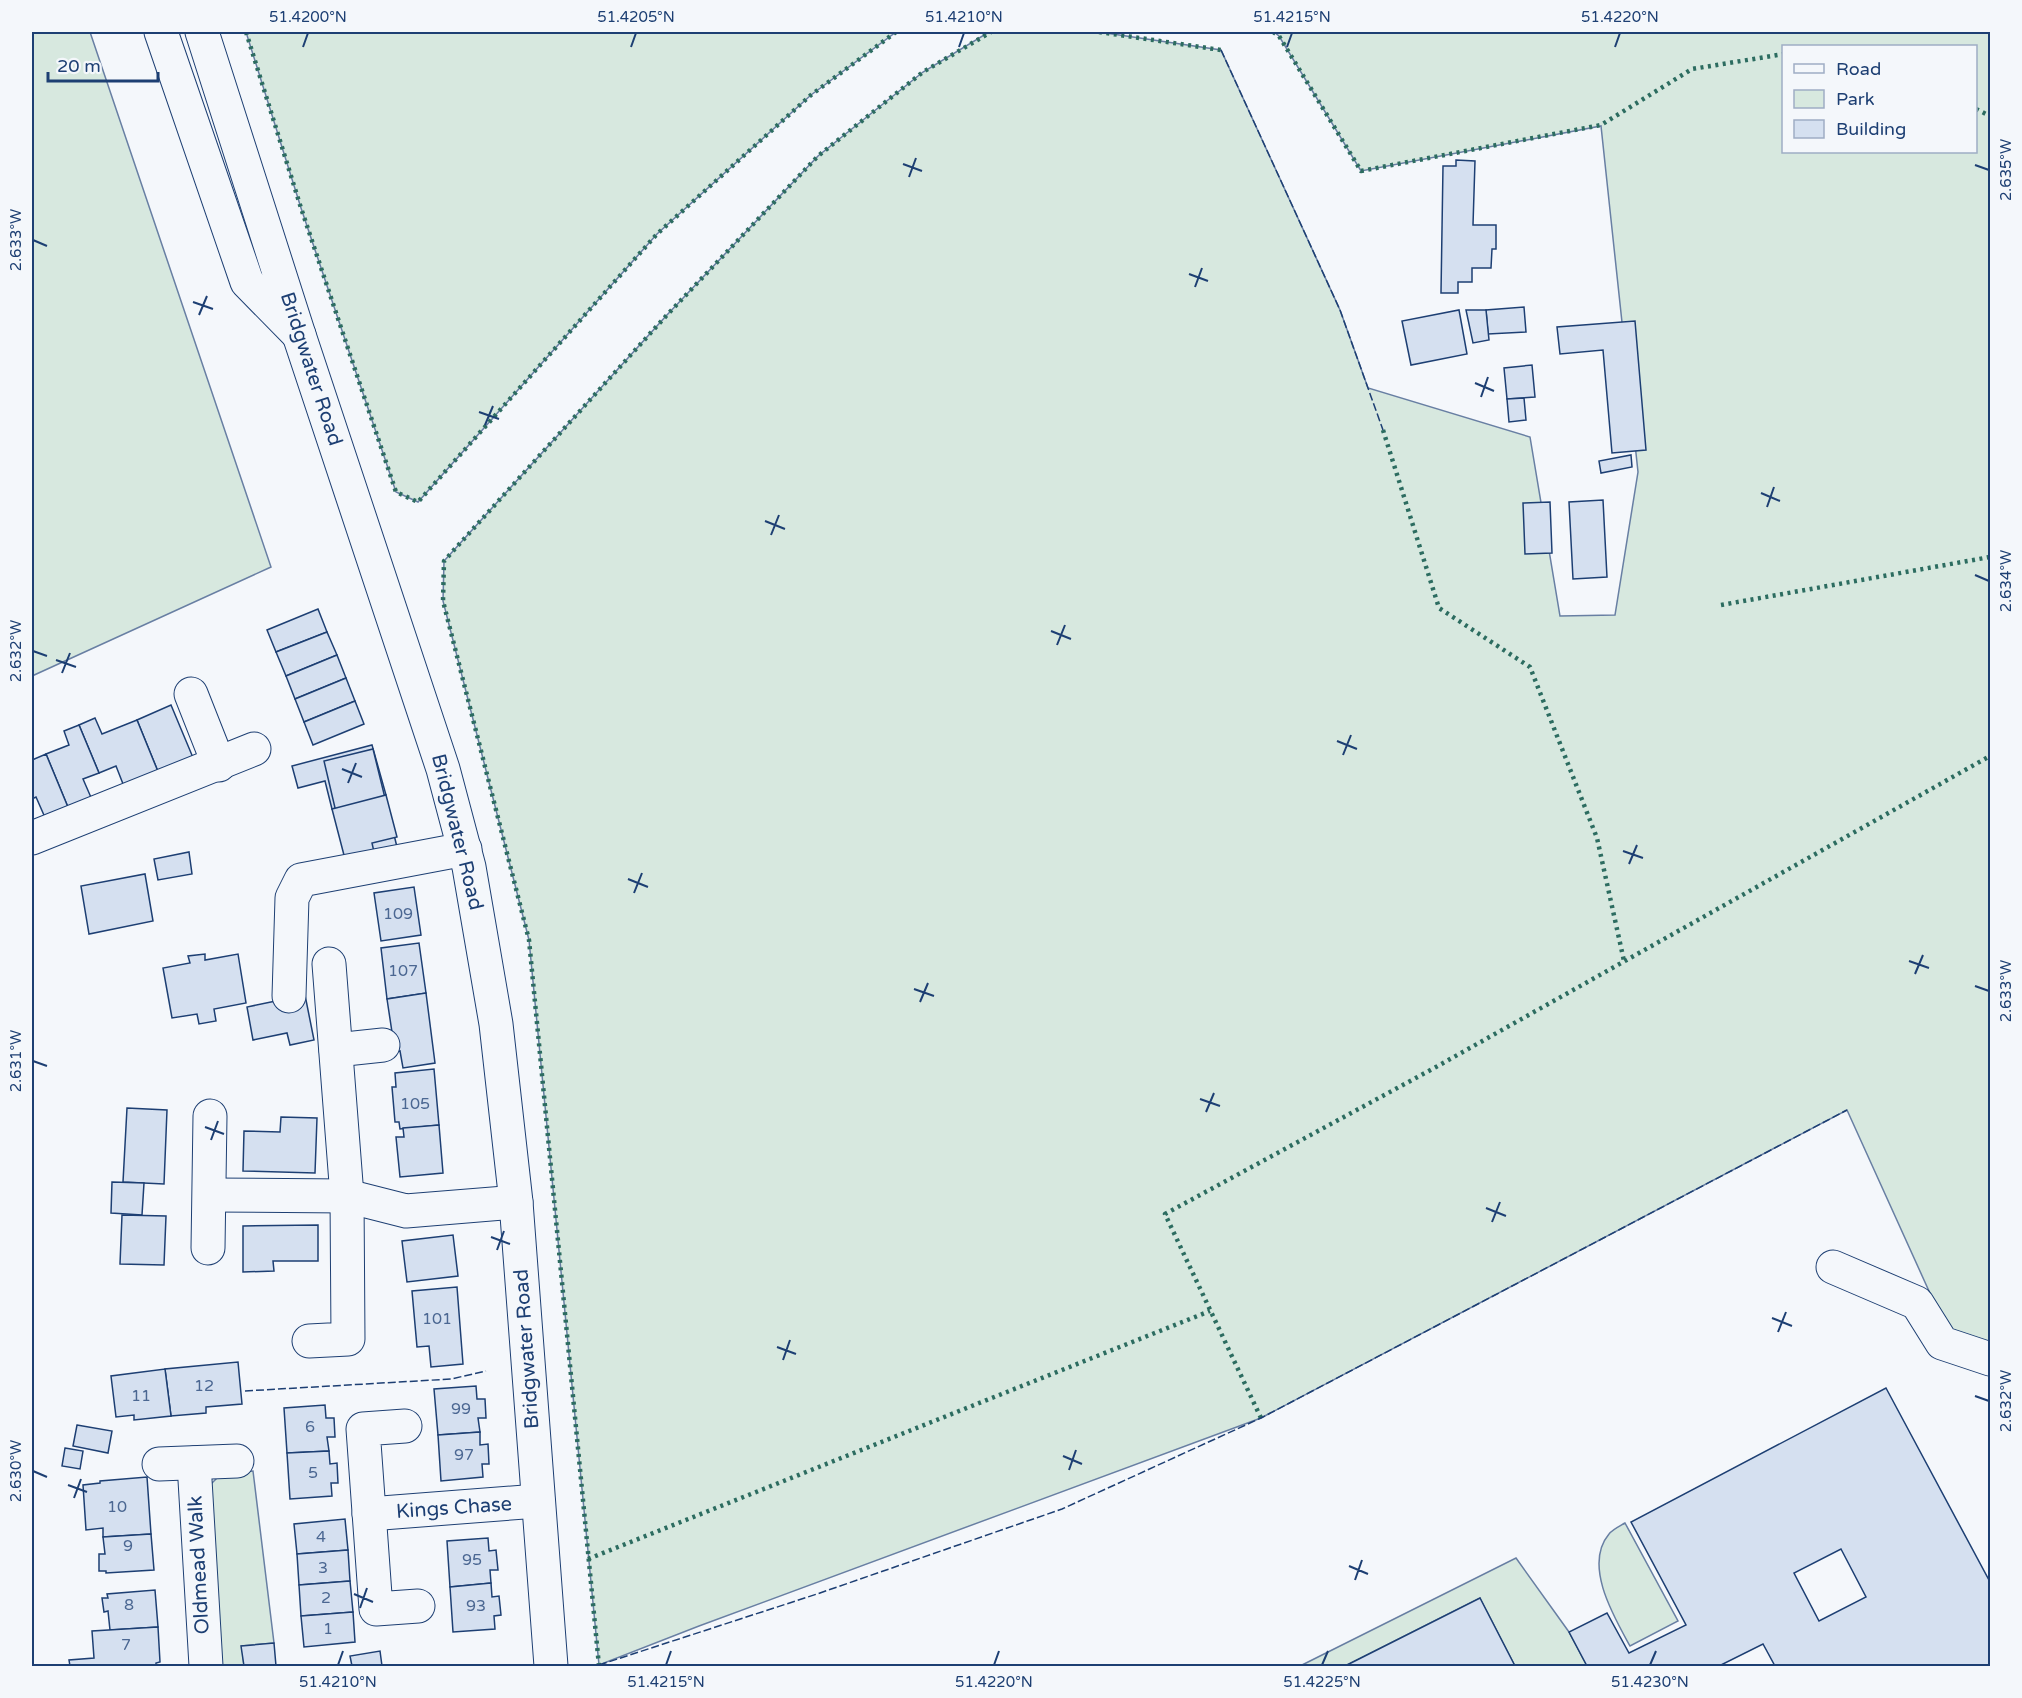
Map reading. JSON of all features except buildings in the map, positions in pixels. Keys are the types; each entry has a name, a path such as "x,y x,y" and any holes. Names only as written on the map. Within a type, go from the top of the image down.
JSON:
{"main road":[{"path":"161,32 247,282 299,335"},
{"name":"Bridgwater Road","path":"202,32 299,335 443,769 465,849 481,929 496,1024 516,1202 551,1666"},
{"path":"191,694 219,765"},
{"path":"32,838 219,765 254,749"},
{"path":"289,996 292,898 301,880 465,849"},
{"path":"309,1341 348,1339 347,1196 329,964"},
{"path":"336,1050 383,1045"},
{"path":"208,1248 210,1116"},
{"path":"210,1194 347,1196 406,1211 516,1202"},
{"path":"1833,1267 1917,1303 1942,1343 1990,1359"},
{"name":"Kings Chase","path":"405,1426 363,1429 369,1514 376,1609 418,1606"},
{"path":"159,1464 237,1461"},
{"name":"Oldmead Walk","path":"194,1463 206,1666"},
{"name":"Kings Chase","path":"369,1514 538,1501"}],"green space":[{"path":"32,32 90,32 271,567 32,676"},
{"path":"246,32 896,32 811,95 657,234 418,502 396,492 301,208"},
{"path":"989,32 1099,32 1221,50 1340,310 1368,388 1530,437 1560,616 1615,615 1638,472 1601,126 1361,171 1279,36 1274,32 1990,32 1990,1340 1978,1345 1961,1338 1943,1322 1847,1110 1261,1418 599,1665 529,940 443,601 444,561 666,316 818,156 923,72"},
{"path":"253,1471 274,1643 242,1646 244,1666 221,1666 211,1484 222,1473"},
{"path":"1625,1523 1678,1621 1630,1646 1609,1606 1600,1575 1599,1560 1602,1547 1609,1534"},
{"path":"1516,1558 1569,1632 1587,1666 1515,1666 1480,1598 1345,1666 1300,1666"}],"hedge":[{"path":"246,32 301,208 396,492 418,502 657,234 811,95 896,32"},
{"path":"599,1666 529,940 443,601 444,561 666,316 818,156 923,72 991,32"},
{"path":"1099,32 1221,50"},
{"path":"1273,32 1279,36 1361,171 1601,125 1692,69 1782,54"},
{"path":"1977,110 1990,116"},
{"path":"1383,430 1439,608 1530,667 1597,838 1624,961"},
{"path":"1721,605 1990,557"},
{"path":"1261,1418 1165,1214 1436,1067 1990,756"},
{"path":"588,1559 1210,1311"}],"fence":[{"path":"1221,50 1340,310 1383,430"},
{"path":"599,1665 817,1594 1062,1509 1261,1418 1847,1110"},
{"path":"245,1391 451,1379 486,1371"}]}
